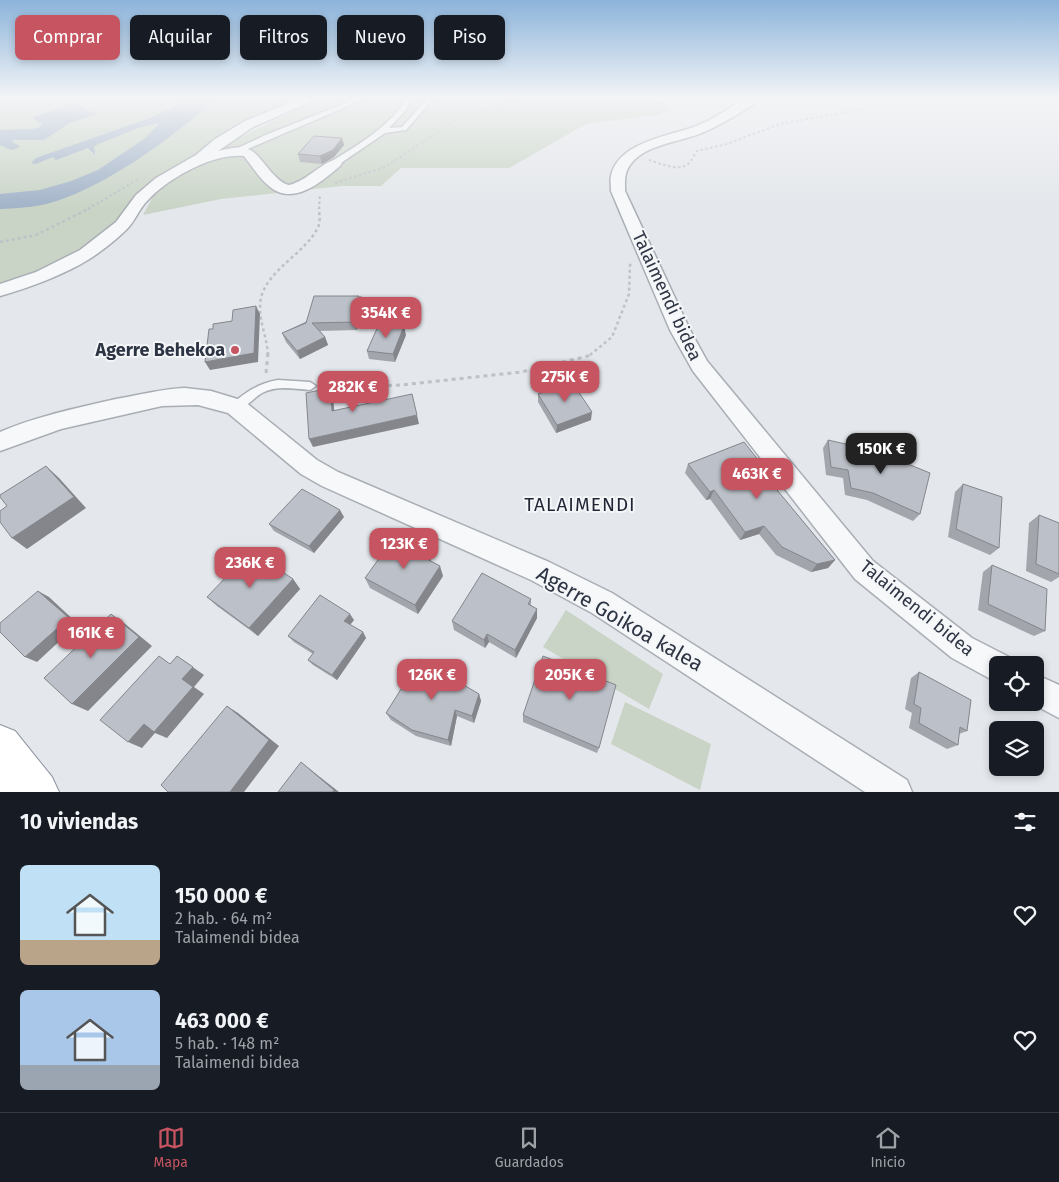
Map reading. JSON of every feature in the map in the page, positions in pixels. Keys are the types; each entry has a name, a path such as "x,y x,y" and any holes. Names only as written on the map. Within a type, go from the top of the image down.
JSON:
{"highway":[{"path":"0,746 37,792"},
{"path":"0,780 14,792"}],"street":[{"path":"0,290 42,276 92,250 122,225 134,206 160,181 197,161 233,134"},
{"name":"Talaimendi bidea","path":"685,134 649,145 632,155 619,169 617,185 680,330 700,366 864,570 962,648 989,663"},
{"path":"197,161 233,152 242,151 249,153 275,184 287,189 302,187 335,164"},
{"name":"Agerre Goikoa kalea","path":"0,442 44,425 81,415 170,397 206,398 236,407 309,467 330,479 540,571 602,603 895,792"},
{"path":"1044,694 1059,702"}],"lane":[{"path":"233,152 274,134"},
{"path":"335,164 379,134"},
{"path":"236,407 251,393 266,386 281,383 310,386"}],"path":[{"path":"335,183 385,166 404,156 436,134"},
{"path":"632,155 670,166 683,167 689,164 692,156 697,151 727,144 754,134"},
{"path":"264,381 270,363 260,302 263,290 269,280 295,255 319,226 318,198 322,190"},
{"path":"310,386 317,388 346,388 466,379 521,372 588,356 612,337 629,294 630,265 645,249"}],"green space":[{"path":"0,134 230,134 138,193 120,216 96,239 50,266 0,284"},
{"path":"247,134 569,134 509,168 401,168 381,186 342,186 221,199 143,215 155,193 187,170 214,159 231,142"},
{"path":"566,610 663,674 649,709 543,647"},
{"path":"625,702 711,744 700,790 611,744"}],"water":[{"path":"0,134 53,134 44,140 12,140 12,142 20,146 12,150 0,145"},
{"path":"104,134 124,134 96,145 94,147 95,155 88,148 56,160 53,157 36,164 31,163 36,158"},
{"path":"149,134 173,134 111,176 64,199 37,206 0,209 0,194 40,190 71,181 98,170"}],"building":[{"path":"314,136 342,138 333,150 320,156 298,154"},
{"path":"314,296 362,297 355,322 312,323 325,337 297,351 282,333 306,323"},
{"name":"Agerre Behekoa","path":"256,306 254,353 205,362 209,329 213,329 213,324 232,321 233,310"},
{"path":"379,324 404,326 393,354 367,351"},
{"path":"572,382 592,412 557,425 538,394"},
{"path":"330,388 332,411 412,394 417,415 309,439 306,393"},
{"path":"828,440 876,451 930,473 920,514 873,493 851,488 848,470 831,467"},
{"path":"744,442 767,471 763,473 835,560 817,564 782,547 764,526 745,532 714,490 710,492 688,464"},
{"path":"46,466 74,497 12,538 0,522 0,511 7,506 0,495"},
{"path":"963,484 1002,497 999,548 956,529"},
{"path":"302,489 340,510 309,546 269,524"},
{"path":"1039,515 1059,523 1059,574 1036,564"},
{"path":"396,535 428,551 423,557 440,566 415,605 365,578"},
{"path":"251,551 293,579 249,628 207,597"},
{"path":"992,565 1047,589 1045,631 988,604"},
{"path":"482,573 531,599 528,604 537,609 515,650 487,634 484,640 452,621"},
{"path":"38,591 69,618 25,657 0,632 0,623"},
{"path":"320,595 350,614 344,621 363,632 332,675 308,660 314,652 288,636"},
{"path":"111,614 139,637 72,704 44,678"},
{"path":"159,656 170,664 177,656 193,667 182,679 193,687 154,732 144,724 128,742 100,720"},
{"path":"543,656 616,685 599,748 523,715"},
{"path":"420,659 479,694 472,716 455,710 448,740 412,730 386,713"},
{"path":"919,672 971,700 967,731 960,727 958,745 919,723 921,708 914,704"},
{"path":"227,706 269,740 230,792 168,792 161,785"},
{"path":"301,762 334,790 333,792 278,792"}],"place":[{"name":"Agerre Behekoa","path":"235,350"}],"district":[{"name":"TALAIMENDI","path":"580,504"}]}
